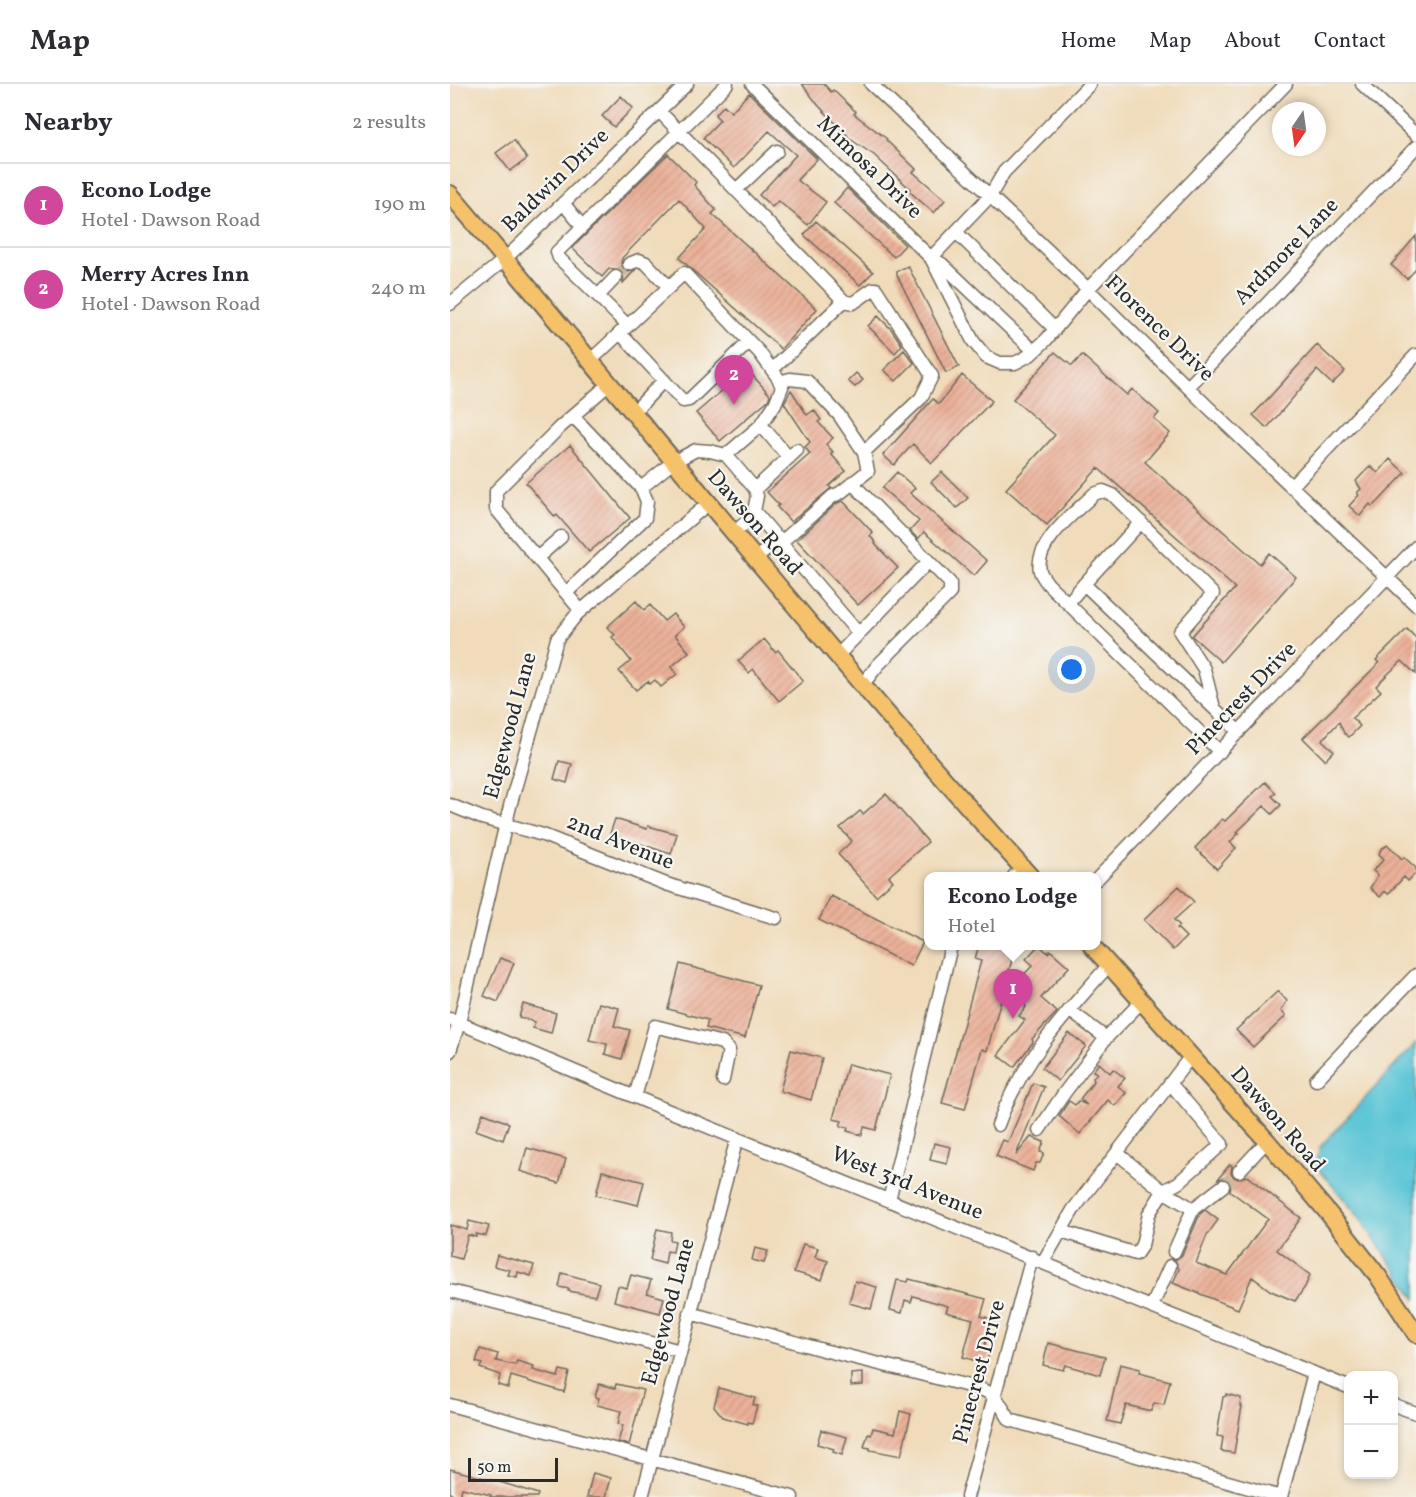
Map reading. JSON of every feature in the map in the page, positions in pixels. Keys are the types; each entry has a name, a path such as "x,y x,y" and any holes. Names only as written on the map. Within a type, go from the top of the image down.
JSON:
{"main road":[{"name":"Dawson Road","path":"450,194 673,462 1020,872"},
{"name":"Dawson Road","path":"1096,950 1329,1214 1378,1276 1416,1334"}],"street":[{"name":"Baldwin Drive","path":"450,304 505,259 687,84"},
{"path":"727,84 557,252 559,258 598,296 683,401 689,400 749,342"},
{"name":"Mimosa Drive","path":"752,84 931,258 973,340 986,357 999,363 1015,363 1034,351 1088,290 1286,84"},
{"path":"1034,351 942,264 931,258 990,196 1004,172 1090,84"},
{"path":"1362,84 1416,135"},
{"name":"Florence Drive","path":"879,87 1291,487 1416,605"},
{"path":"659,111 844,301 852,303 876,289 932,376 921,398 864,452"},
{"name":"Ardmore Lane","path":"1189,386 1416,147"},
{"path":"736,190 777,151"},
{"path":"563,203 582,226"},
{"path":"956,232 1055,329"},
{"path":"629,264 639,260 646,263 669,287"},
{"path":"590,361 684,273 759,352 782,387 775,404 761,425 726,455"},
{"path":"598,296 616,277"},
{"path":"772,370 844,301"},
{"path":"1291,487 1416,355"},
{"path":"756,558 779,540 786,538 833,496 868,471 864,452 839,415 807,381 790,379 780,382"},
{"path":"633,413 664,380"},
{"path":"580,611 496,509 496,491 609,384"},
{"path":"566,593 645,518 647,501 641,488 573,416"},
{"path":"755,489 793,454 761,425"},
{"path":"641,488 673,462 696,450 726,455 755,489 757,496 754,511 859,634"},
{"path":"852,483 950,583 950,593 878,665 863,684"},
{"path":"1214,708 1204,669 1180,632 1213,594 1113,495 1103,491 1094,494 1048,540 1041,556 1040,572 1048,584 1220,752"},
{"name":"Edgewood Lane","path":"450,1051 455,1021 557,639 580,611 709,503"},
{"path":"734,533 756,513"},
{"path":"1068,603 1141,522"},
{"path":"537,558 561,537"},
{"name":"Pinecrest Drive","path":"1101,875 1416,547"},
{"path":"838,655 928,562"},
{"path":"1084,584 1239,732"},
{"name":"2nd Avenue","path":"450,805 482,819 543,835 666,884 776,918"},
{"path":"889,1200 950,950"},
{"path":"998,1125 1006,1103 1028,1064 1069,1010 1109,964"},
{"path":"1316,1080 1416,975"},
{"path":"1039,1130 1106,1038 1142,1001"},
{"path":"1069,1010 1106,1038"},
{"name":"West 3rd Avenue","path":"455,1021 635,1097 1344,1385"},
{"path":"635,1097 655,1026 722,1043 729,1050 723,1080"},
{"name":"Pinecrest Drive","path":"967,1497 1037,1260 1191,1056"},
{"path":"1061,1231 1136,1254 1143,1245 1149,1214 1163,1191 1178,1183 1222,1144 1170,1083"},
{"name":"Edgewood Lane","path":"642,1497 737,1138"},
{"path":"1239,1171 1267,1141"},
{"path":"1117,1153 1163,1191 1193,1209"},
{"path":"1174,1252 1193,1209 1223,1186"},
{"path":"1152,1306 1170,1266"},
{"path":"450,1292 680,1351"},
{"path":"690,1313 824,1350 981,1389 995,1396 1010,1420 1281,1497 1314,1373"},
{"path":"450,1405 792,1497"},
{"path":"1398,1406 1416,1413"}],"water":[{"path":"1416,1043 1416,1299 1359,1217 1316,1166 1320,1147"}],"building":[{"path":"802,84 824,84 856,112 854,114 887,139 916,169 913,172 945,200 934,213 874,155 847,137"},
{"path":"749,93 817,159 797,180 826,202 808,225 778,201 772,207 759,195 796,155 769,131 734,168 703,138 720,120 715,115 724,105 731,112"},
{"path":"621,96 633,108 614,127 602,116"},
{"path":"514,140 527,159 510,171 496,153"},
{"path":"668,154 696,182 694,185 716,210 712,214 817,309 781,349 679,258 706,229 679,199 622,258 623,270 628,272 635,270 623,283 624,275 621,271 609,269 602,277 572,248"},
{"path":"847,188 905,245 894,257 834,203"},
{"path":"816,221 873,272 860,285 804,235"},
{"path":"1416,236 1416,269 1407,279 1391,265"},
{"path":"908,266 959,367 946,373 897,275 897,271"},
{"path":"878,316 892,330 902,345 895,353 868,326"},
{"path":"1317,345 1345,371 1332,384 1317,370 1267,428 1253,415"},
{"path":"904,350 914,363 896,381 884,370"},
{"path":"1055,352 1072,366 1082,355 1127,395 1132,389 1159,413 1154,419 1170,433 1145,462 1260,564 1269,553 1296,577 1221,662 1192,636 1235,588 1098,468 1047,525 1006,489 1055,435 1013,399"},
{"path":"747,369 770,395 768,400 720,441 696,413"},
{"path":"856,373 863,380 855,387 848,381"},
{"path":"962,375 992,401 932,463 913,444 894,465 883,455 933,399 939,404"},
{"path":"791,390 807,415 814,410 821,420 818,422 833,438 826,444 833,452 831,454 846,471 829,486 831,488 791,522 767,492 810,454 805,447 810,442 784,403"},
{"path":"570,445 630,518 589,552 526,483"},
{"path":"1390,459 1405,473 1378,502 1372,506 1370,504 1360,516 1349,506 1359,495 1357,493 1361,489 1356,481 1370,466 1378,473"},
{"path":"897,472 915,488 910,493 987,561 974,576 924,532 918,539 910,531 919,521 882,488"},
{"path":"942,472 968,498 957,508 931,482"},
{"path":"843,501 873,533 870,536 875,544 898,568 858,605 797,540 837,503"},
{"path":"636,601 644,610 650,605 664,621 673,614 684,627 675,635 689,652 671,667 677,674 661,687 655,680 650,684 648,681 636,690 619,671 631,661 612,637 615,635 607,627"},
{"path":"1407,629 1416,638 1416,674 1402,661 1389,673 1376,686 1381,691 1352,718 1360,726 1349,737 1344,733 1339,722 1322,740 1334,751 1325,760 1303,738 1379,663 1376,660"},
{"path":"764,639 775,652 778,650 803,681 779,701 753,669 749,673 738,661"},
{"path":"559,761 572,764 567,783 554,779"},
{"path":"1265,782 1276,793 1272,796 1281,805 1272,814 1264,806 1237,832 1239,833 1230,842 1236,848 1217,869 1195,848 1222,819 1225,821"},
{"path":"886,794 928,842 889,876 893,881 876,896 838,854 852,841 840,828 860,811 863,814"},
{"path":"615,819 647,829 648,826 677,834 671,854 610,834"},
{"path":"1388,845 1402,859 1404,857 1416,868 1416,873 1408,881 1404,877 1388,894 1385,891 1380,897 1370,888 1378,875 1373,871 1384,859 1379,854 1381,849"},
{"path":"1179,886 1194,902 1174,920 1180,926 1177,928 1186,937 1173,950 1144,920"},
{"path":"831,896 923,942 911,966 819,920"},
{"path":"978,950 1015,950 987,1051 982,1049 965,1109 942,1103 981,961 975,959"},
{"path":"1034,950 1045,950 1048,953 1050,950 1069,967 1041,998 1057,1012 1032,1039 1033,1042 1014,1067 998,1055 1025,1020 1019,1016 1026,1007 1017,982 1033,965 1026,959"},
{"path":"500,958 514,963 498,1002 484,996"},
{"path":"680,964 759,985 745,1038 706,1028 708,1020 668,1009"},
{"path":"1278,991 1287,1001 1281,1011 1286,1016 1253,1047 1236,1030"},
{"path":"599,1003 619,1008 614,1026 630,1030 622,1059 605,1054 607,1044 589,1040"},
{"path":"523,1004 556,1013 551,1033 533,1028 535,1022 519,1017"},
{"path":"1069,1033 1086,1046 1058,1081 1042,1068"},
{"path":"791,1050 822,1058 811,1100 780,1091"},
{"path":"1099,1063 1110,1073 1113,1069 1125,1078 1118,1086 1126,1093 1115,1106 1108,1100 1080,1134 1059,1116 1069,1101 1075,1105 1078,1101 1087,1105 1080,1099 1094,1081 1093,1078 1097,1073 1093,1071"},
{"path":"848,1064 890,1075 876,1130 864,1127 862,1135 847,1131 848,1127 840,1126 842,1121 833,1119"},
{"path":"1033,1083 1044,1087 1016,1155 1031,1137 1044,1142 1040,1152 1044,1153 1040,1163 1036,1163 1033,1171 996,1156 1003,1140 1008,1142"},
{"path":"483,1113 509,1123 503,1140 476,1130"},
{"path":"934,1143 951,1147 947,1164 930,1160"},
{"path":"527,1148 566,1159 559,1183 520,1171"},
{"path":"1230,1164 1234,1177 1238,1179 1248,1177 1301,1218 1277,1250 1310,1275 1295,1301 1271,1291 1252,1277 1238,1309 1173,1283 1179,1269 1175,1260 1182,1255 1200,1214 1205,1210 1218,1220 1207,1235 1196,1263 1227,1275 1268,1219 1230,1191 1229,1181 1223,1178 1218,1179"},
{"path":"602,1171 644,1182 638,1205 596,1195"},
{"path":"469,1221 489,1226 486,1236 468,1235 461,1259 450,1256 450,1225 467,1230"},
{"path":"657,1229 671,1232 670,1240 675,1241 673,1252 667,1251 665,1264 650,1260"},
{"path":"803,1244 818,1248 815,1257 828,1261 822,1280 794,1272"},
{"path":"755,1248 768,1251 764,1263 752,1260"},
{"path":"497,1255 534,1265 531,1276 518,1272 517,1277 508,1275 510,1270 494,1266"},
{"path":"562,1273 599,1283 595,1296 559,1287"},
{"path":"631,1275 651,1280 647,1293 664,1298 660,1313 614,1301 618,1286 627,1288"},
{"path":"909,1279 986,1299 981,1316 992,1319 984,1348 990,1350 986,1364 963,1357 973,1319 946,1312 948,1306 913,1296 911,1302 905,1300 902,1313 890,1310 897,1280 908,1282"},
{"path":"855,1281 877,1287 871,1309 849,1303"},
{"path":"1048,1343 1105,1357 1100,1375 1065,1365 1063,1370 1043,1365"},
{"path":"480,1349 498,1354 496,1361 515,1365 517,1361 534,1366 533,1370 558,1377 560,1370 569,1372 564,1392 511,1376 508,1388 498,1385 500,1375 480,1368 482,1364 476,1362"},
{"path":"1120,1364 1140,1369 1139,1373 1170,1381 1164,1405 1154,1403 1151,1411 1126,1405 1120,1424 1107,1421"},
{"path":"863,1373 863,1385 851,1386 851,1374"},
{"path":"599,1384 615,1388 616,1384 643,1390 629,1445 618,1442 623,1425 618,1424 621,1411 597,1405 599,1398 595,1397"},
{"path":"719,1388 755,1398 753,1405 757,1406 752,1423 723,1417 714,1406"},
{"path":"1226,1394 1241,1398 1240,1406 1242,1406 1234,1453 1221,1451 1223,1437 1217,1436 1223,1397"},
{"path":"900,1411 911,1414 901,1456 864,1447 868,1434 871,1435 873,1428 895,1433"},
{"path":"821,1430 847,1437 842,1455 833,1452 834,1449 817,1444"},
{"path":"450,1469 538,1494 537,1497 490,1497 491,1495 462,1488 460,1496 450,1494"},
{"path":"593,1473 611,1478 606,1497 587,1497"}],"tunnel":[{"path":"616,277 629,264"},
{"path":"1223,1186 1239,1171"}],"place":[{"name":"Merry Acres Inn","path":"734,405"},
{"name":"Econo Lodge","path":"1013,1019"}]}
